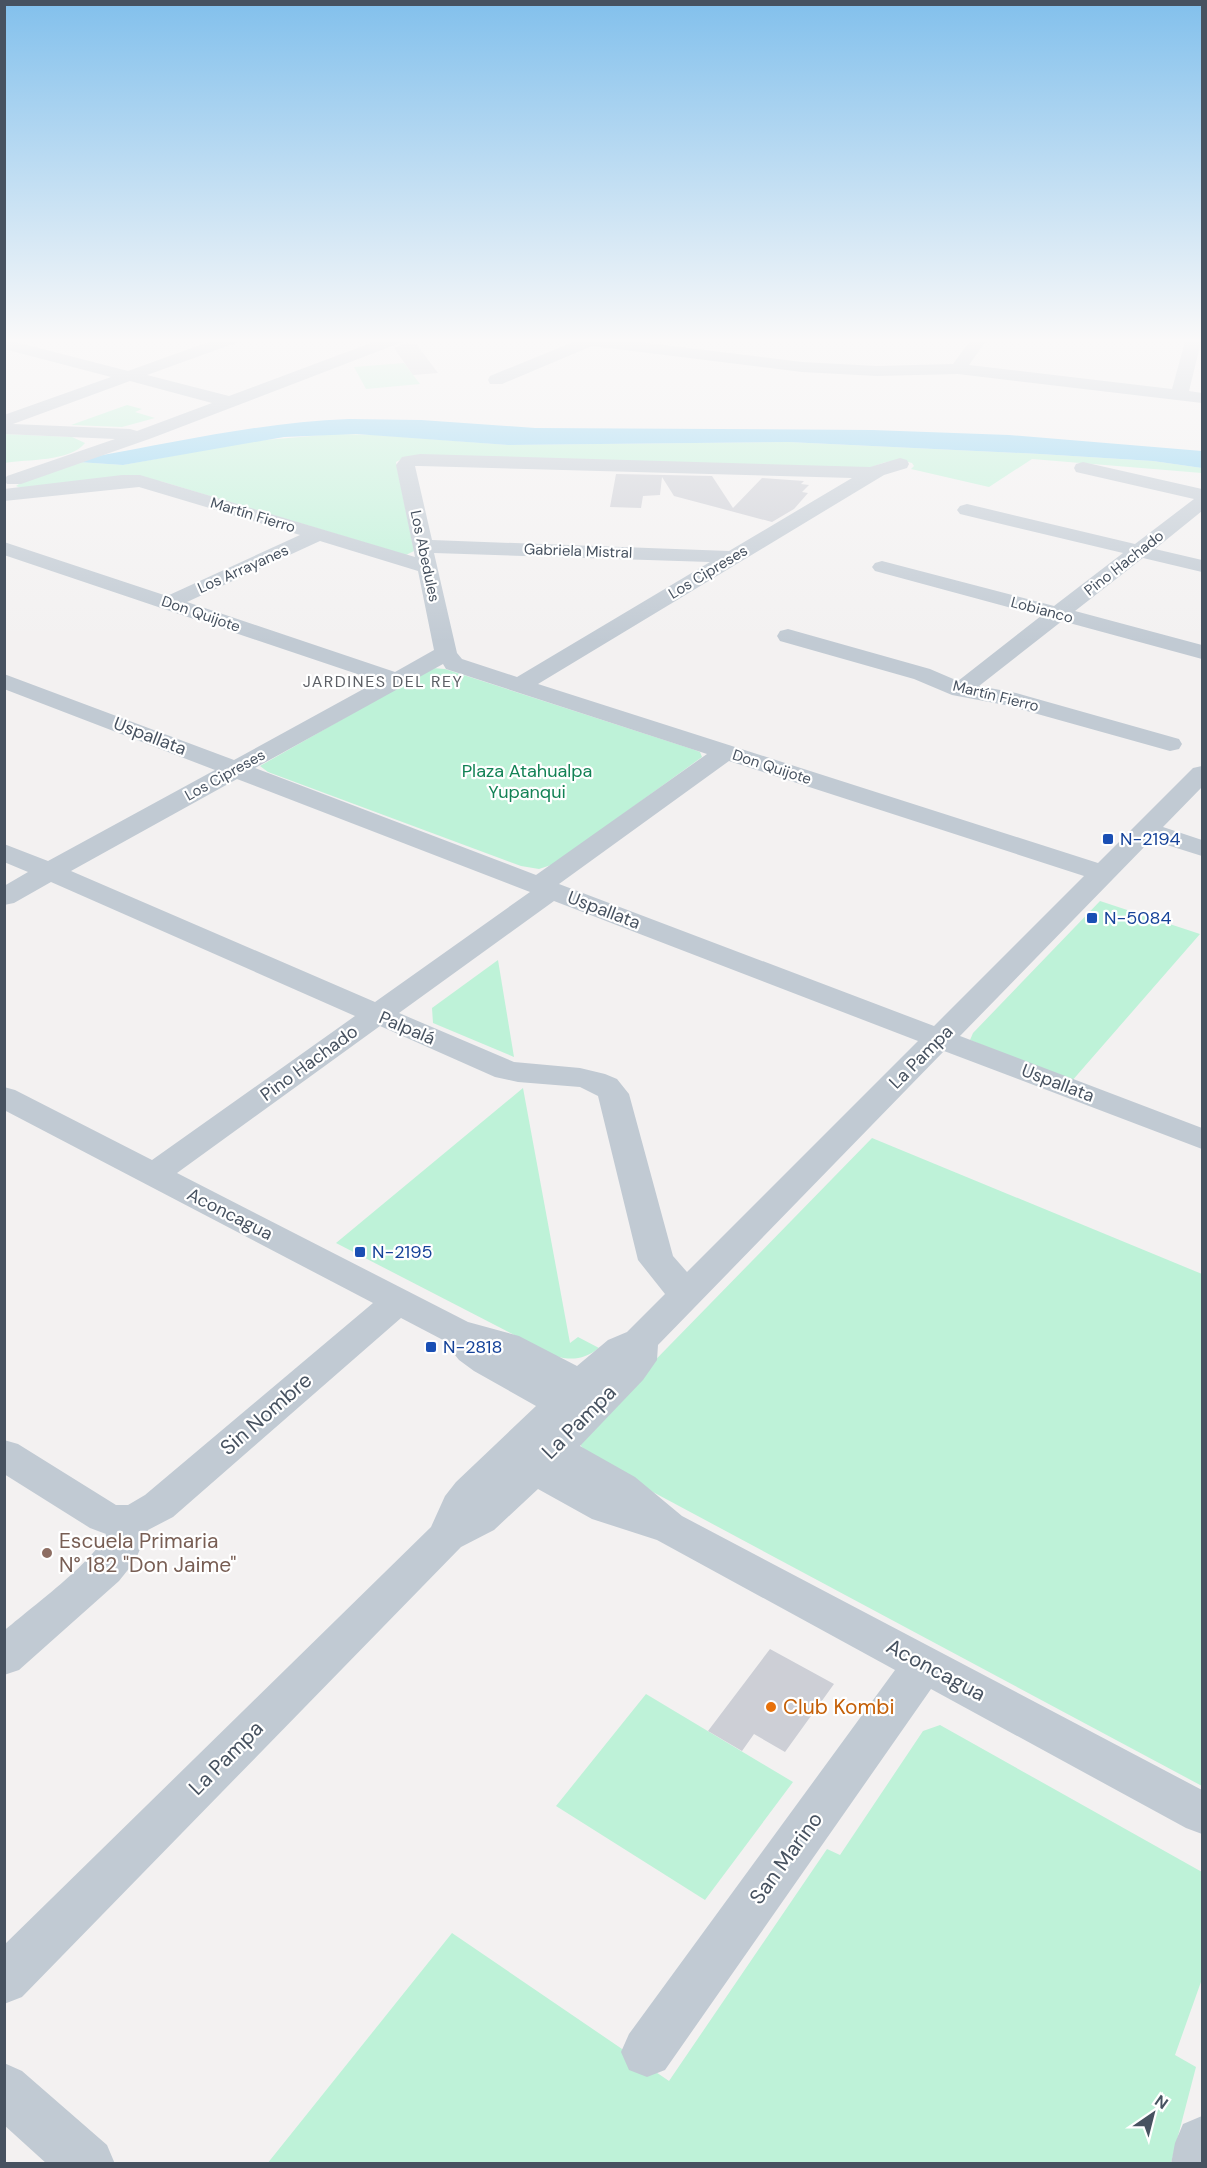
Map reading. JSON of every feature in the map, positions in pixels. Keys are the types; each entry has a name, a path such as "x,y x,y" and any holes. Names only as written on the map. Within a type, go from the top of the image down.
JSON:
{"street":[{"path":"62,439 78,443 108,439"},
{"path":"4,483 124,439"},
{"path":"4,483 78,443"},
{"name":"Los Abedules","path":"446,653 405,465 409,461 873,473"},
{"name":"Los Cipreses","path":"518,686 873,473 884,467 900,464"},
{"path":"1083,468 1203,495"},
{"name":"Martín Fierro","path":"4,495 136,480 427,567"},
{"name":"Pino Hachado","path":"960,690 1203,502"},
{"path":"967,510 1203,566"},
{"name":"Los Arrayanes","path":"168,603 319,534"},
{"name":"Gabriela Mistral","path":"423,546 733,557"},
{"name":"Don Quijote","path":"4,548 397,680"},
{"name":"Lobianco","path":"882,567 1203,652"},
{"name":"Martín Fierro","path":"788,636 922,674 960,690 1008,698 1170,744"},
{"name":"Los Cipreses","path":"4,897 446,653"},
{"name":"Don Quijote","path":"446,653 460,667 1102,873"},
{"name":"Uspallata","path":"4,681 1203,1139"},
{"name":"Pino Hachado","path":"154,1174 376,1015 725,752"},
{"name":"La Pampa","path":"4,1980 447,1536 488,1513 579,1398 634,1366 640,1341 1203,773"},
{"path":"1146,830 1203,848"},
{"name":"Palpalá","path":"4,852 506,1070 533,1076 588,1078 608,1087 613,1094 656,1260 687,1295"},
{"name":"Aconcagua","path":"4,1097 456,1331 478,1356 579,1398"},
{"name":"Sin Nombre","path":"130,1522 159,1506 398,1301"},
{"path":"4,1454 104,1517 116,1522 130,1522 120,1550 104,1569 4,1657"},
{"name":"Aconcagua","path":"535,1454 606,1508 626,1516 669,1527 1203,1813"},
{"name":"San Marino","path":"647,2052 924,1664"},
{"path":"4,2089 88,2163"},
{"path":"1198,2163 1203,2144"}],"green space":[{"path":"4,439 77,439 85,443 69,454 59,457 5,463"},
{"path":"432,439 508,445 788,442 1153,461 1202,468 1202,473 1032,459 989,487 911,469 914,466 912,463 901,461 885,462 869,468 405,457 396,462 414,551 406,555 160,481 21,488 16,486 78,462 123,465 253,441"},
{"name":"Plaza Atahualpa Yupanqui","path":"432,668 445,669 692,749 700,752 702,757 554,864 539,869 521,866 268,772 260,766"},
{"path":"1100,901 1200,934 1071,1082 970,1040 973,1033"},
{"path":"498,960 514,1057 433,1023 432,1008"},
{"path":"523,1088 570,1343 578,1337 599,1348 589,1355 578,1358 555,1356 336,1243"},
{"path":"872,1138 1202,1274 1202,1786 595,1461 581,1446 587,1430"},
{"path":"646,1694 793,1782 705,1900 556,1806"},
{"path":"940,1725 1202,1872 1202,1979 1175,2055 1196,2067 1171,2163 267,2164 452,1933 669,2081 827,1849 840,1855 923,1731"}],"water":[{"path":"187,439 272,439 123,465 78,462 92,457"},
{"path":"427,439 1059,439 1202,451 1202,468 1153,461 788,442 508,445"}],"building":[{"path":"616,474 712,476 733,508 762,478 804,481 801,484 809,485 802,492 808,493 794,509 772,522 674,496 662,477 660,495 643,496 641,508 610,507"},
{"name":"Club Kombi","path":"770,1649 834,1684 785,1752 754,1734 742,1751 708,1731"}],"place":[{"name":"N-2194","path":"1108,839"},
{"name":"N-5084","path":"1092,918"},
{"name":"N-2195","path":"360,1252"},
{"name":"N-2818","path":"431,1347"},
{"name":"Escuela Primaria N° 182 \"Don Jaime\"","path":"47,1553"},
{"name":"Club Kombi","path":"771,1707"}],"district":[{"name":"JARDINES DEL REY","path":"383,681"}]}
